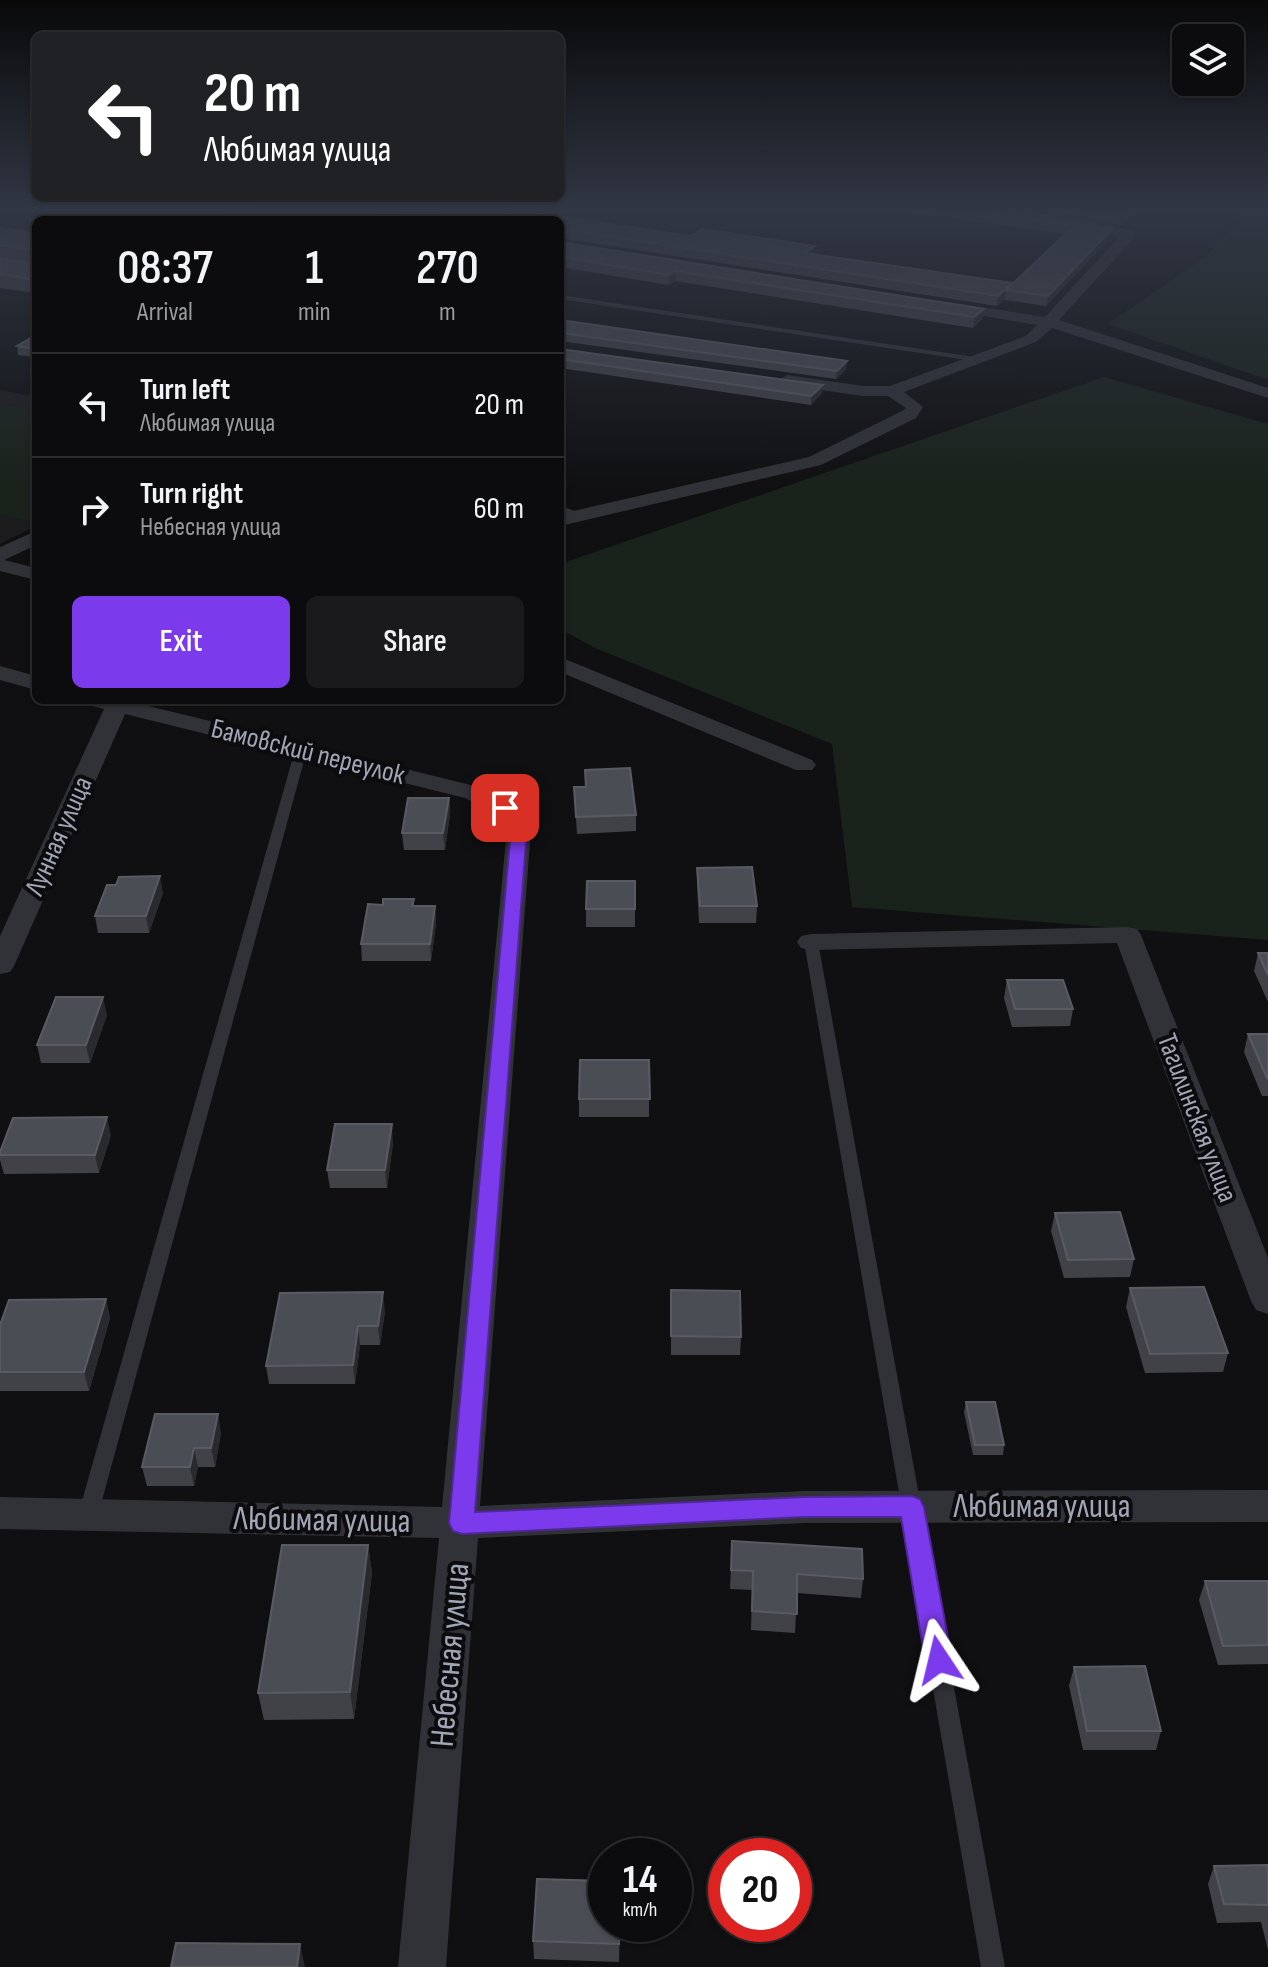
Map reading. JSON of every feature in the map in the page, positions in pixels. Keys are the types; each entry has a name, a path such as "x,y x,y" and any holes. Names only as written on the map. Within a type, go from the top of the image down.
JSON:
{"street":[{"path":"772,378 863,391 892,391 1031,339 1066,304"},
{"path":"938,305 1049,322 1268,393"},
{"path":"565,514 830,456 910,414 915,407 892,391"},
{"path":"0,555 32,539"},
{"path":"0,565 32,573"},
{"path":"564,666 804,765"},
{"path":"0,673 32,682"},
{"name":"Лунная улица","path":"0,966 107,704"},
{"name":"Бамовский переулок","path":"111,704 474,793"},
{"name":"Небесная улица","path":"422,1967 519,829 505,808 474,793"},
{"name":"Тагилинская улица","path":"811,942 1127,935 1268,1301"},
{"name":"Любимая улица","path":"0,1513 462,1523 804,1507 1268,1506"}],"lane":[{"path":"605,304 981,360"},
{"path":"88,1515 301,750"},
{"path":"811,942 993,1967"}],"shaded area":[{"path":"1137,304 1268,304 1268,380 1108,324"},
{"path":"1104,377 1268,424 1268,940 852,907 832,744 595,648 564,631 564,563"},
{"path":"0,390 32,396 32,528 0,544"},
{"path":"0,404 32,409 32,518 26,521 0,514"}],"building":[{"path":"888,304 951,304 984,309 974,317"},
{"path":"564,321 847,361 837,371 564,334"},
{"path":"32,337 32,348 17,346"},
{"path":"564,350 823,385 811,396 564,360"},
{"path":"630,768 636,815 576,817 574,787 586,787 585,770"},
{"path":"408,798 449,798 443,833 402,833"},
{"path":"752,867 757,906 700,906 697,868"},
{"path":"160,876 146,916 95,916 107,885 116,885 119,877"},
{"path":"587,881 635,881 635,909 586,909"},
{"path":"383,899 414,899 412,906 435,906 430,944 361,944 368,904 383,905"},
{"path":"1258,953 1268,953 1268,975"},
{"path":"1007,980 1063,980 1073,1009 1015,1009"},
{"path":"56,997 103,997 86,1045 37,1045"},
{"path":"1248,1034 1268,1034 1268,1078 1267,1078"},
{"path":"580,1060 649,1060 650,1099 579,1099"},
{"path":"107,1117 95,1155 0,1155 13,1118"},
{"path":"335,1124 392,1124 385,1170 327,1170"},
{"path":"1120,1212 1134,1259 1068,1260 1055,1213"},
{"path":"1204,1287 1228,1353 1150,1354 1130,1288"},
{"path":"671,1290 740,1291 741,1337 671,1336"},
{"path":"383,1292 378,1326 358,1326 353,1365 266,1366 280,1293"},
{"path":"106,1299 84,1372 0,1372 0,1325 9,1300"},
{"path":"966,1402 995,1402 1004,1445 975,1445"},
{"path":"155,1414 218,1414 211,1448 194,1448 190,1467 142,1467"},
{"path":"732,1541 862,1549 863,1579 797,1574 797,1614 752,1611 753,1571 731,1570"},
{"path":"282,1545 368,1545 350,1692 258,1693"},
{"path":"1205,1581 1268,1581 1268,1645 1223,1646"},
{"path":"1145,1666 1161,1731 1087,1731 1074,1667"},
{"path":"1268,1865 1268,1905 1224,1904 1214,1866"},
{"path":"537,1879 588,1880 588,1942 619,1942 619,1944 533,1941"},
{"path":"176,1943 300,1944 297,1967 171,1967"}],"route":[{"path":"505,808 519,829 462,1523 804,1507 912,1507 939,1660"}]}
